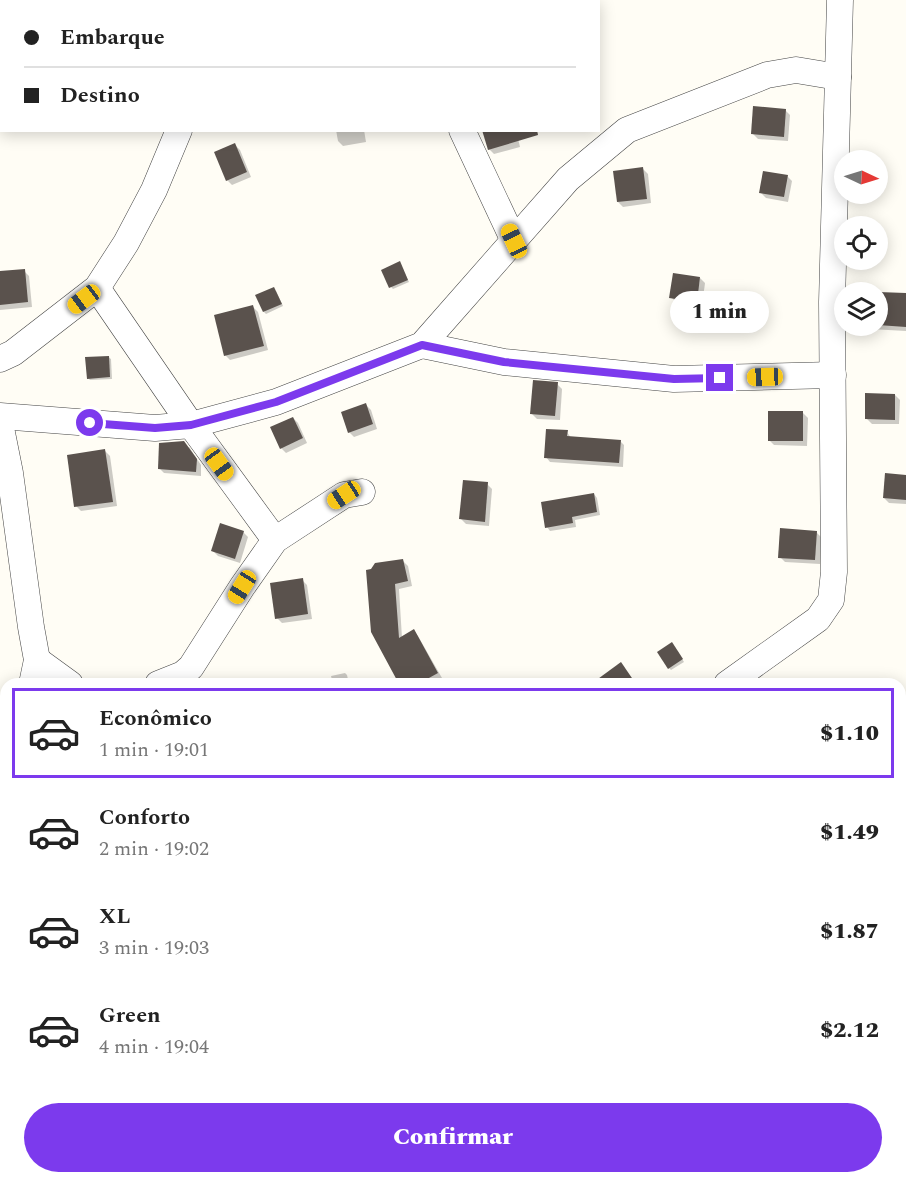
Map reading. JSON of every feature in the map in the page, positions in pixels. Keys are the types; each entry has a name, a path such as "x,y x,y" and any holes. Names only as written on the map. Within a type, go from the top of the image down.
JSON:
{"street":[{"path":"735,678 818,619 831,600 834,572 832,302 840,0"},
{"path":"0,416 155,428 191,425 276,402 422,345 567,179 627,130 767,75 796,70 838,76"},
{"path":"463,132 514,241"},
{"path":"0,359 13,353 97,288 126,243 154,190 174,134"},
{"path":"97,288 191,425 275,540"},
{"path":"422,345 504,362 674,379 833,375"},
{"path":"0,423 10,473 35,672 52,678"},
{"path":"173,678 183,674 191,667 275,540 344,495 362,492"}],"building":[{"path":"753,106 786,109 784,137 751,134"},
{"path":"483,132 537,132 538,135 488,150"},
{"path":"235,143 247,172 226,181 214,152"},
{"path":"643,167 647,199 617,202 613,171"},
{"path":"763,171 788,175 784,197 759,193"},
{"path":"400,261 408,280 389,288 381,270"},
{"path":"25,269 28,302 0,305 0,271"},
{"path":"673,273 700,277 697,302 669,298"},
{"path":"274,287 282,304 263,312 255,295"},
{"path":"888,292 906,293 906,327 888,326"},
{"path":"253,305 264,346 224,356 214,315"},
{"path":"109,356 110,377 87,379 85,357"},
{"path":"533,380 558,382 555,416 530,414"},
{"path":"865,393 895,394 895,420 865,419"},
{"path":"366,403 373,424 348,433 341,412"},
{"path":"768,411 803,411 803,441 768,441"},
{"path":"293,417 303,438 280,449 270,427"},
{"path":"546,429 568,430 567,436 621,440 619,463 544,458"},
{"path":"184,441 197,459 196,472 158,469 159,443"},
{"path":"105,449 113,502 74,507 67,455"},
{"path":"885,473 906,475 906,500 883,498"},
{"path":"463,480 488,482 485,522 459,519"},
{"path":"594,493 597,512 572,517 573,523 545,528 541,502"},
{"path":"220,523 244,531 235,559 211,551"},
{"path":"780,528 817,531 815,560 778,558"},
{"path":"403,559 408,581 395,584 399,638 414,629 438,673 429,678 396,678 371,632 366,570 371,569 375,563"},
{"path":"303,578 308,614 275,619 270,583"},
{"path":"672,642 683,659 668,669 657,652"},
{"path":"621,662 632,678 599,678"}],"route":[{"path":"90,423 155,428 191,425 276,402 422,345 504,362 674,379 720,378"}]}
